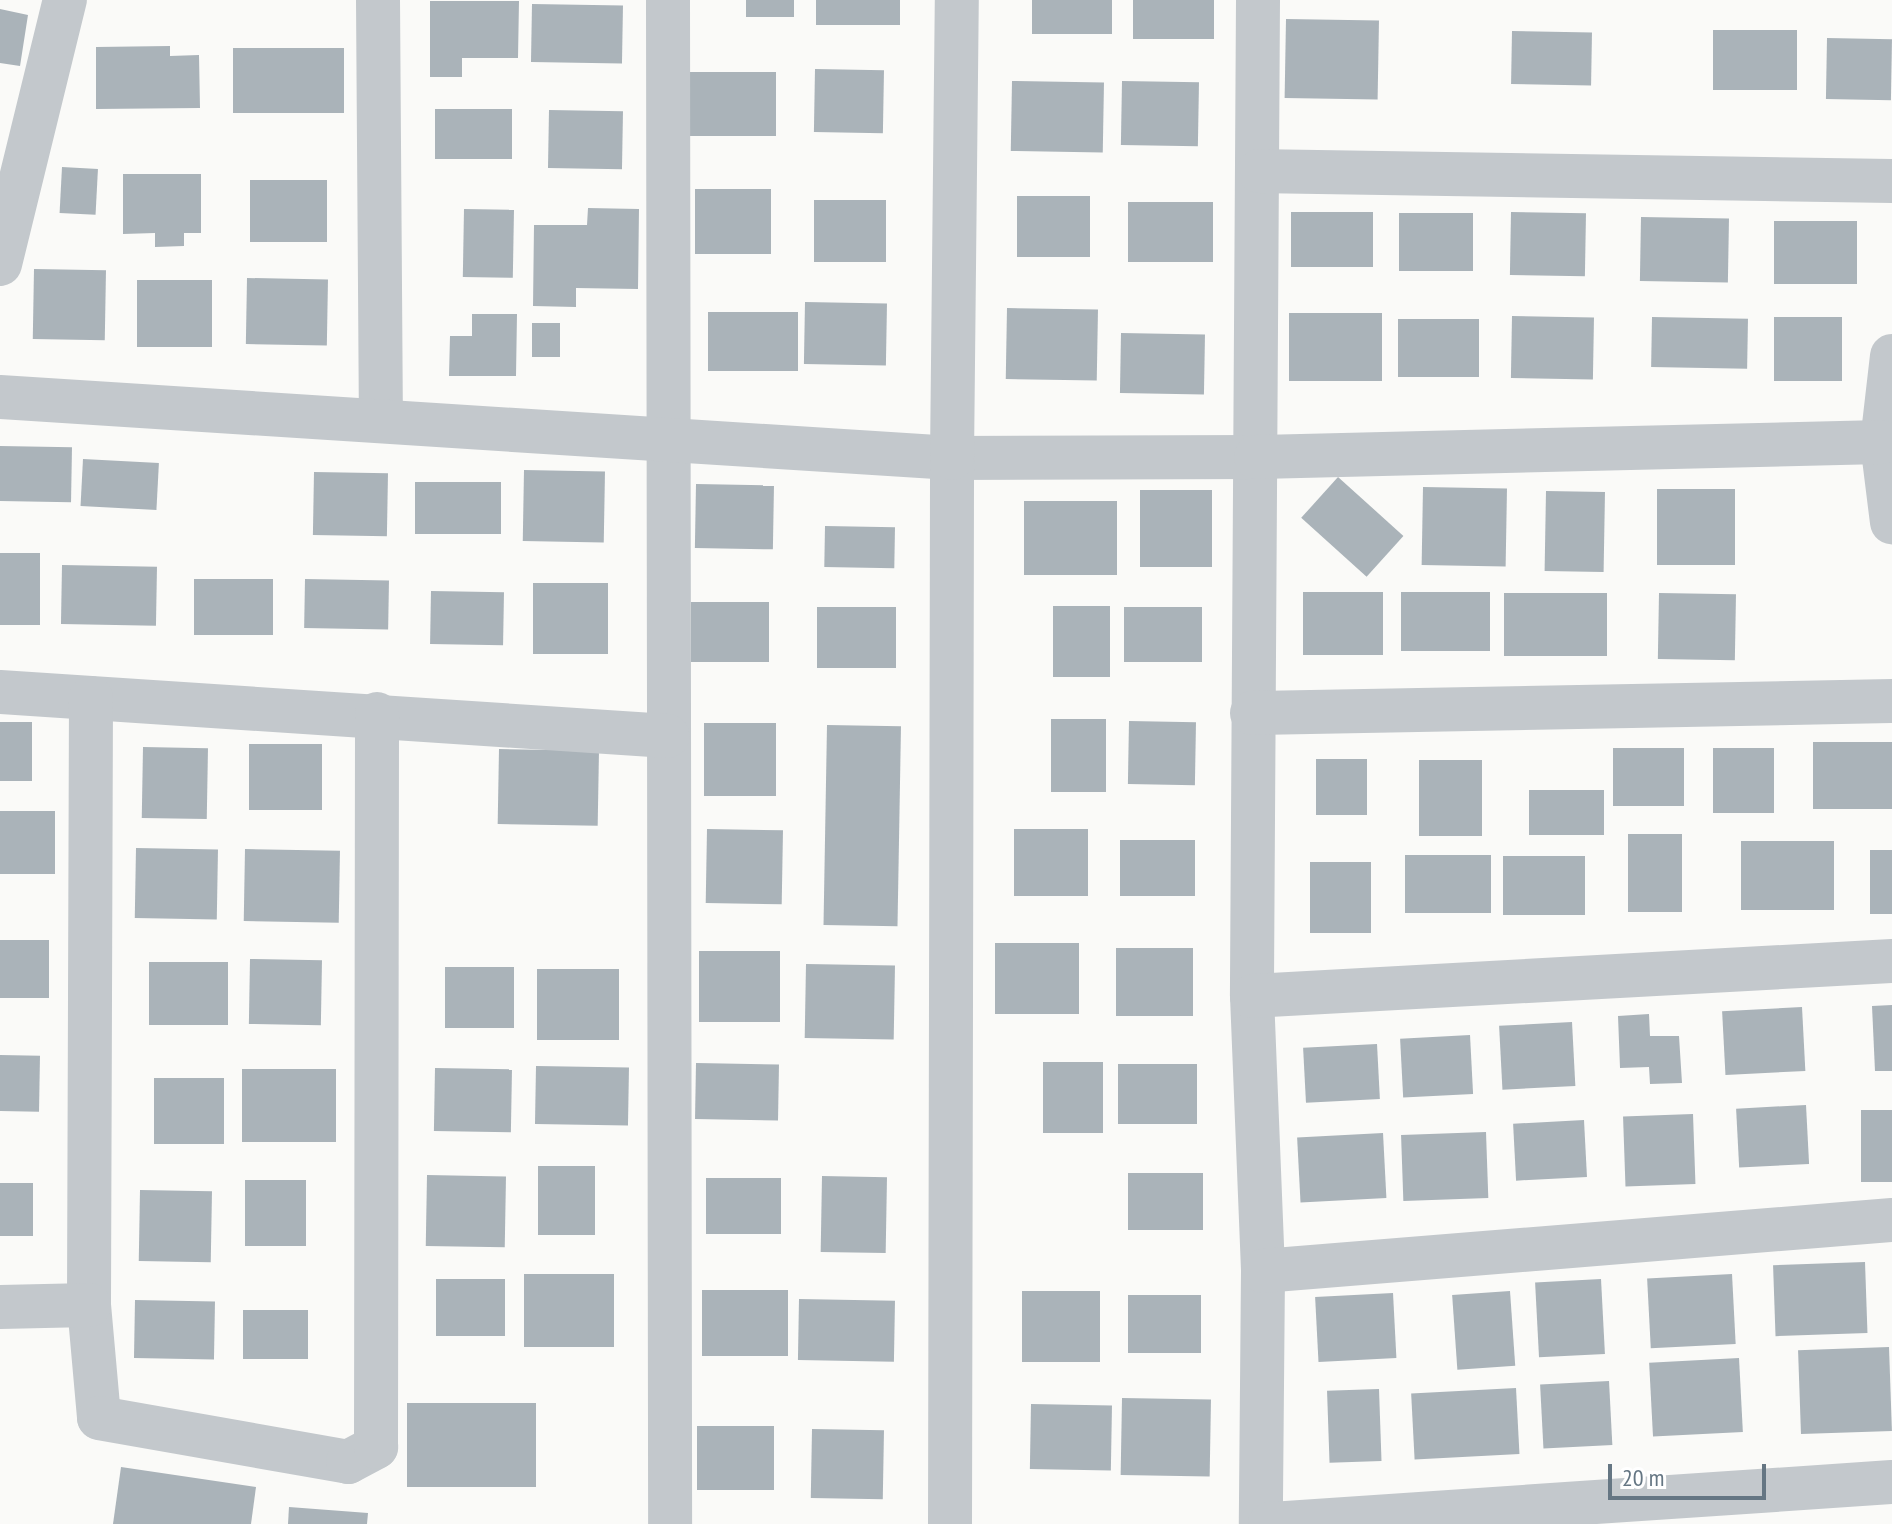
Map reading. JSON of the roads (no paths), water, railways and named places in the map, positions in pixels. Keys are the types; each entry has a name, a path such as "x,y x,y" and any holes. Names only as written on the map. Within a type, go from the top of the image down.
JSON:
{"street":[{"path":"0,264 16,129 65,0"},
{"path":"378,0 381,419"},
{"path":"668,0 671,442 668,736 670,1524"},
{"path":"950,1524 952,458 957,0"},
{"path":"1258,0 1252,996 1263,1271 1261,1524"},
{"path":"1259,171 1892,181"},
{"path":"1892,356 1882,442 1892,522"},
{"path":"0,397 381,419 671,442 952,458 1256,457 1882,442"},
{"path":"0,692 377,714 668,736"},
{"path":"91,698 89,1305 99,1418 348,1462 376,1447 377,714"},
{"path":"1252,713 1892,701"},
{"path":"1252,996 1892,961"},
{"path":"1263,1271 1892,1220"},
{"path":"0,1307 89,1305"},
{"path":"1270,1524 1816,1507 1892,1482"}]}
